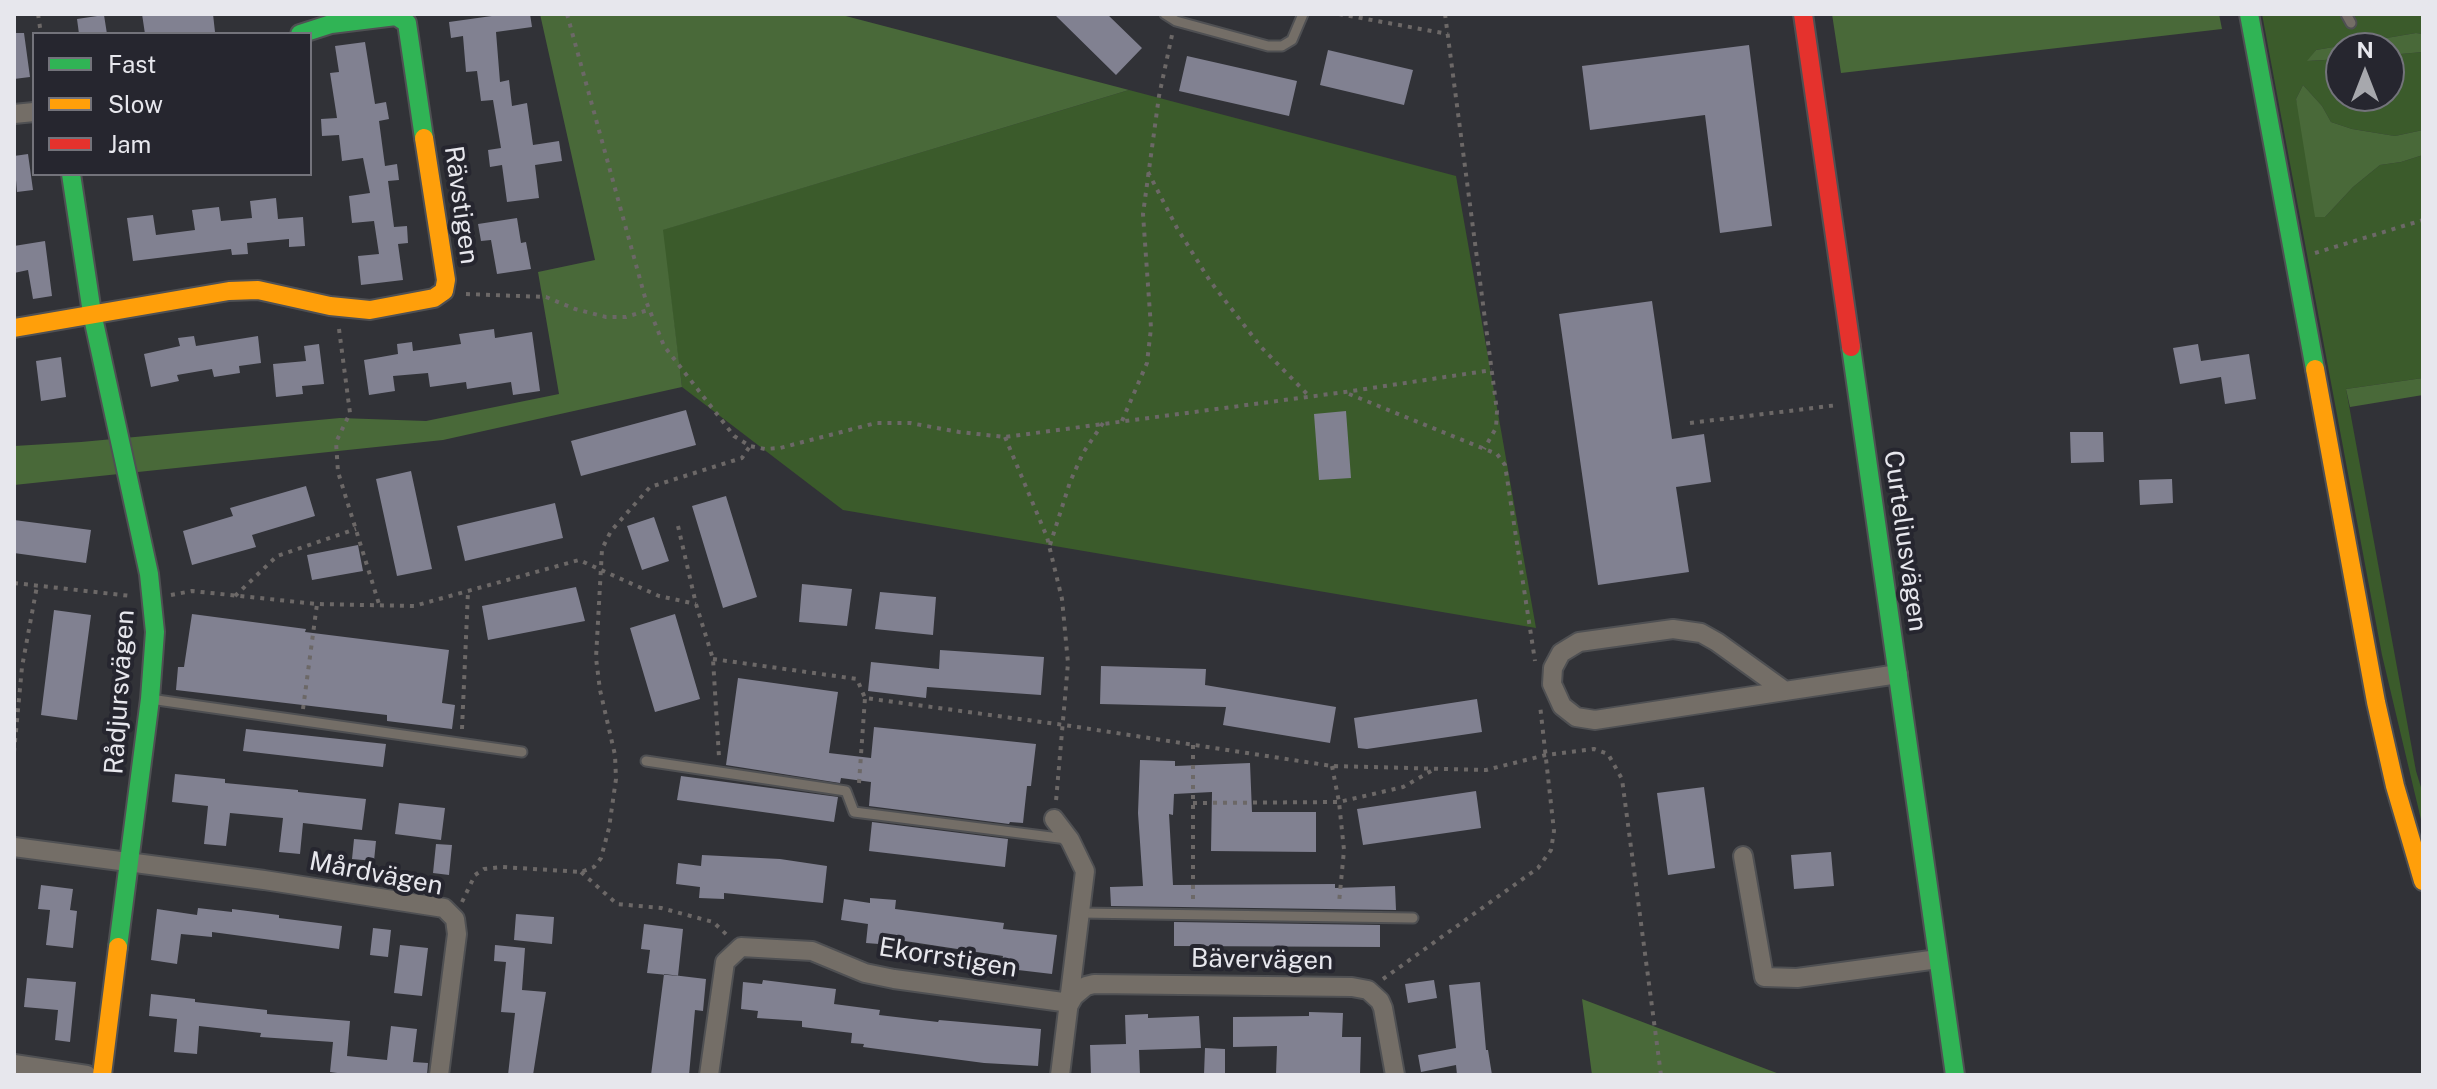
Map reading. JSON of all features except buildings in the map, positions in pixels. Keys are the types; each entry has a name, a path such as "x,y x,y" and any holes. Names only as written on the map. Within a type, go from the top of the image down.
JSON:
{"street":[{"name":"Curteliusvägen","path":"1803,14 1955,1075"},
{"path":"2249,14 2376,702 2395,786 2421,874 2423,896"},
{"name":"Rävstigen","path":"14,328 229,291 258,290 337,307 370,310 434,298 444,291 446,280 407,23 396,16 331,24 306,32"},
{"name":"Rådjursvägen","path":"71,176 92,313 149,574 155,632 150,699 102,1075"},
{"path":"1785,691 1701,633 1673,629 1579,642 1561,653 1553,668 1552,684 1562,706 1576,717 1595,720 1898,674"},
{"path":"1054,819 1070,840 1085,871 1060,1075"},
{"name":"Mårdvägen","path":"14,847 444,908 455,919 457,934 439,1075"},
{"path":"1743,856 1764,977 1797,978 1938,959"},
{"path":"709,1075 725,962 741,947"},
{"name":"Ekorrstigen","path":"741,947 812,951 865,973 894,979 1070,1003"},
{"name":"Bävervägen","path":"1070,1003 1086,986 1094,984 1352,987 1368,990 1383,1008 1395,1075"},
{"path":"14,1064 87,1075"}],"lane":[{"path":"1165,14 1176,21 1268,46 1282,46 1292,40 1303,14"},
{"path":"150,699 522,752"},
{"path":"646,761 846,791 854,812 1070,840"},
{"path":"1080,913 1413,918"}],"path":[{"path":"567,14 649,309 664,346 734,436 750,446 780,448 876,423 910,423 1005,437 1492,370"},
{"path":"1339,14 1448,34"},
{"path":"1445,14 1497,411 1496,428 1484,449"},
{"path":"1122,421 1147,363 1151,328 1143,214 1159,96 1176,21"},
{"path":"1148,171 1177,228 1210,281 1261,347 1309,396"},
{"path":"2294,260 2423,220"},
{"path":"444,291 546,297 606,317 626,317 649,309"},
{"path":"337,307 350,413 336,442 338,472 379,604"},
{"path":"1345,392 1497,454 1505,465 1535,663"},
{"path":"1690,423 1860,403"},
{"path":"1049,548 1070,482 1083,453 1103,423"},
{"path":"1005,437 1049,548 1062,599 1068,663 1054,819"},
{"path":"455,919 475,875 484,869 502,867 581,872 594,867 601,858 616,779 615,755 596,658 602,549 611,531 650,487 742,458 750,446"},
{"path":"678,526 696,604 713,659 719,772"},
{"path":"235,596 277,556 356,529"},
{"path":"14,583 152,599 192,591 317,604 414,606 579,560 659,596 696,604"},
{"path":"14,752 22,667 37,586"},
{"path":"462,743 468,592"},
{"path":"302,721 317,604"},
{"path":"713,659 857,679 865,698 859,786 850,801"},
{"path":"14,666 22,667"},
{"path":"1368,990 1538,868 1551,850 1554,831 1539,693"},
{"path":"865,698 1332,766 1486,770 1546,755 1594,749 1608,754 1622,779 1661,1075"},
{"path":"1193,745 1193,916"},
{"path":"1332,766 1344,850 1339,917"},
{"path":"1193,803 1339,802 1403,787 1434,769"},
{"path":"581,872 617,904 661,908 713,922 741,947"}],"green space":[{"path":"540,14 838,14 1129,90 663,230 682,387 443,440 14,485 14,446 340,418 426,421 559,394 538,272 595,260"},
{"path":"1832,14 2219,14 2222,29 1841,73"},
{"path":"2262,14 2423,14 2423,34 2325,32 2325,48 2316,50 2308,61 2325,60 2325,111 2303,85 2296,99 2325,217 2353,187 2380,165 2423,155 2423,378 2346,389 2416,771 2423,794 2423,828 2382,655"},
{"path":"2423,34 2423,52 2405,54 2405,35"},
{"path":"2325,48 2325,60 2307,61 2316,50"},
{"path":"2423,52 2423,130 2395,136 2331,122 2325,112 2405,112 2405,54"},
{"path":"2303,85 2322,106 2331,122 2352,129 2395,136 2423,130 2423,155 2380,165 2353,187 2325,217 2315,217 2296,99"},
{"path":"1129,90 1456,176 1536,628 843,510 682,387 662,230"},
{"path":"2423,378 2423,395 2350,407 2346,389"},
{"path":"1582,999 1782,1075 1592,1075"}],"traffic: fast":[{"path":"2249,14 2315,369"},
{"path":"306,32 331,24 396,16 407,23 424,138"},
{"path":"71,176 92,313 149,574 155,632 150,699 118,947"},
{"path":"1851,347 1955,1075"}],"traffic: slow":[{"path":"14,328 229,291 258,290 330,306 370,310 434,298 444,291 446,280 424,138"},
{"path":"2315,369 2376,702 2395,786 2423,881"},
{"path":"102,1075 118,947"}],"traffic: jam":[{"path":"1803,14 1851,347"}]}
